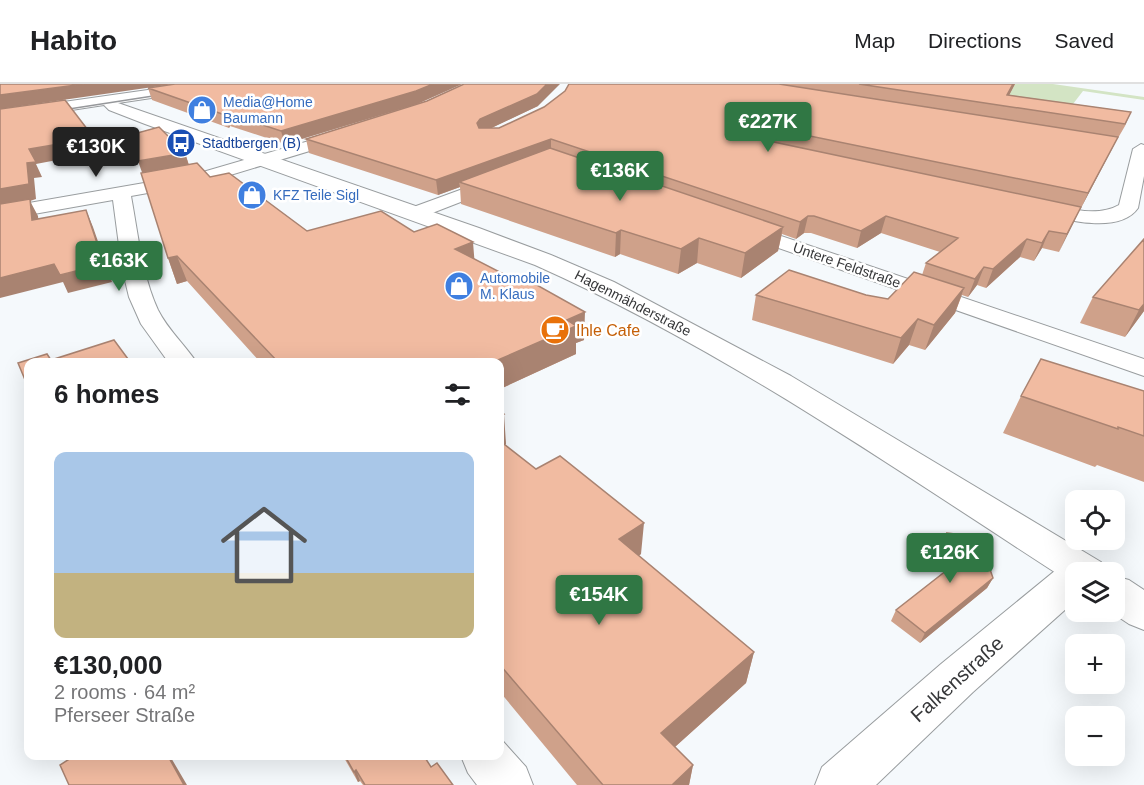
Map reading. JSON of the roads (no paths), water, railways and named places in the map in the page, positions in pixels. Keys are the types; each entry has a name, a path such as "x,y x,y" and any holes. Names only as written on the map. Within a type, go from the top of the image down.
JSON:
{"street":[{"path":"0,116 218,84"},
{"name":"Hagenmähderstraße","path":"108,101 114,107 151,122 415,213 543,260 605,287 738,357 900,455 1065,562"},
{"path":"0,214 198,178 370,127"},
{"path":"1014,202 1086,216 1107,217 1122,213 1128,208 1138,148"},
{"path":"415,213 522,171"},
{"path":"121,193 138,281 146,309 159,332 179,358"},
{"name":"Untere Feldstraße","path":"725,224 1144,368"},
{"name":"Falkenstraße","path":"840,785 957,678 1065,595"},
{"name":"Hagenmähderstraße","path":"1125,600 1144,612"},
{"path":"488,760 508,785"}],"tram line":[{"path":"56,111 166,94"}],"place":[{"name":"Media@Home Baumann","path":"202,110"},
{"name":"Stadtbergen (B)","path":"181,143"},
{"name":"KFZ Teile Sigl","path":"252,195"},
{"name":"Automobile M. Klaus","path":"459,286"},
{"name":"Ihle Cafe","path":"555,330"}]}
